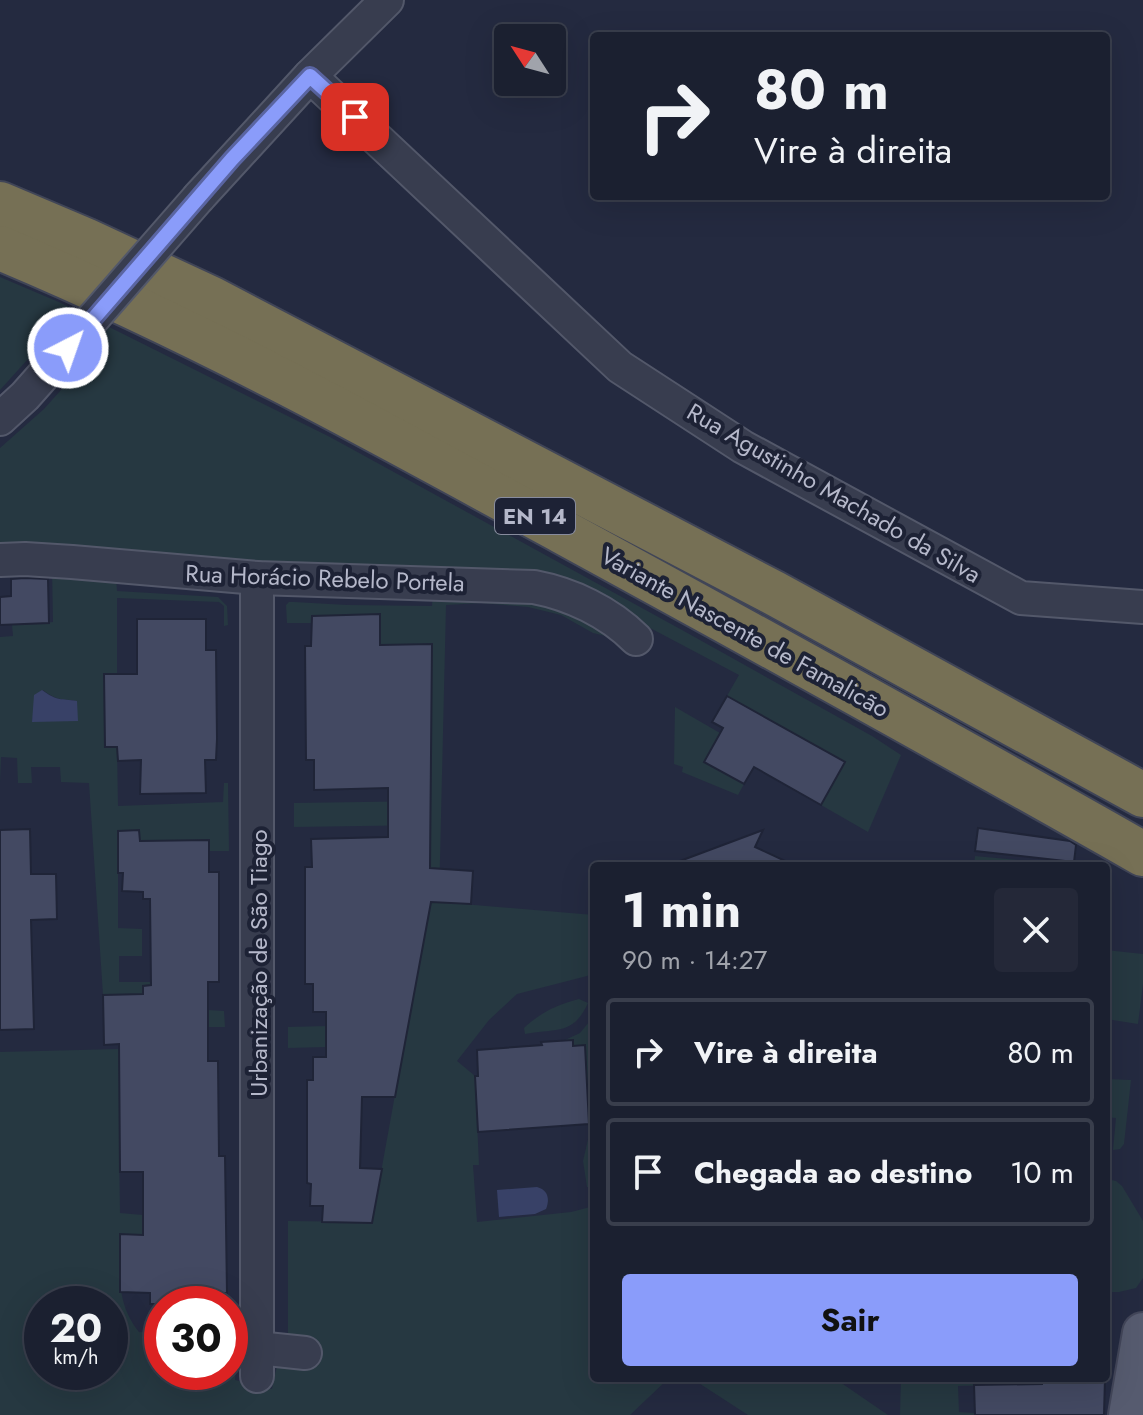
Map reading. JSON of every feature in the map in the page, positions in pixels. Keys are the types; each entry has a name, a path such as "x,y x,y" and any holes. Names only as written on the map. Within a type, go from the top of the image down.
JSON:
{"highway":[{"name":"Variante Nascente de Famalicão","path":"0,204 212,299 774,593 1143,795"},
{"name":"Variante Nascente de Famalicão","path":"0,248 186,332 428,458 1143,854"}],"main road":[{"path":"1129,1415 1143,1333"}],"street":[{"path":"0,419 25,396 199,197 310,76 387,0"},
{"name":"Rua Agustinho Machado da Silva","path":"310,76 620,367 743,447 1021,598 1143,607"},
{"name":"Rua Horácio Rebelo Portela","path":"0,560 41,560 257,578 534,587 579,600 636,639"},
{"name":"Urbanização de São Tiago","path":"257,578 248,1356 305,1353"}],"shaded area":[{"path":"0,277 61,303 330,437 872,736 901,755 868,832 821,805 845,762 727,696 739,675 565,583 0,553 0,448 44,409 69,381 28,359 0,390"},
{"path":"52,569 116,576 117,591 218,597 227,606 228,625 224,626 224,606 219,602 117,598 117,674 104,675 105,747 117,747 118,806 223,802 224,783 228,783 229,851 140,841 139,830 118,831 118,928 142,929 142,956 119,956 119,982 151,982 151,985 143,986 143,1015 208,1015 208,1010 224,1011 225,1027 201,1027 119,1049 119,995 103,995 89,783 61,782 60,767 31,767 32,783 18,783 17,758 1,757 0,783 0,637 13,636 12,625 53,622","holes":["43,690 58,698 75,700 32,721 38,693"]},
{"path":"433,590 556,600 618,639 593,633 561,615 528,607 481,603 446,605 439,902 590,915 590,974 517,994 489,1020 457,1061 475,1076 479,1165 473,1165 477,1222 571,1212 590,1207 590,1382 665,1382 630,1415 0,1415 0,1052 119,1049 119,1121 150,1121 119,1150 120,1213 143,1215 144,1249 133,1235 120,1234 120,1286 24,1286 24,1390 128,1390 128,1314 139,1332 144,1332 144,1390 248,1390 248,1383 272,1389 288,1340 288,1221 372,1222 404,1045 288,1048 288,1027 408,1024 424,925 430,825 294,827 294,803 431,801 432,645 380,645 379,615 312,616 312,623 287,623 286,605 289,602 432,606"},
{"path":"675,707 720,733 744,784 738,795 682,772 683,767 674,764"},
{"path":"975,856 1030,861 1030,862 974,862"},
{"path":"1110,950 1143,954 1138,1024 1110,1020"},
{"path":"579,999 588,1003 570,1026 525,1034 524,1028 543,1013"},
{"path":"590,1021 590,1084 587,1086 585,1045 573,1046 573,1040 565,1040 580,1033"},
{"path":"1110,1079 1131,1080 1124,1144 1120,1149 1113,1150 1116,1118 1110,1117"},
{"path":"590,1131 590,1187 587,1187 583,1161"},
{"path":"1110,1180 1122,1186 1143,1221 1143,1278 1136,1288 1110,1292"},
{"path":"697,1382 840,1382 888,1415 748,1415"},
{"path":"901,1382 1042,1382 958,1386 959,1412 975,1415 900,1415"}],"water":[{"path":"42,690 56,698 77,701 78,721 32,722 34,695"},
{"path":"537,1187 547,1195 546,1209 535,1214 499,1217 497,1190"}],"building":[{"path":"11,579 48,579 49,623 0,625 0,597 11,596"},
{"path":"380,614 380,645 432,644 430,868 473,871 471,904 431,902 395,1097 362,1097 360,1168 382,1169 372,1223 322,1222 323,1206 310,1206 311,1184 307,1183 307,1080 313,1080 313,1057 326,1057 326,1012 313,1012 313,984 305,984 305,867 312,867 311,839 388,837 388,788 314,790 314,760 306,760 305,646 311,646 312,616"},
{"path":"137,619 206,619 206,650 216,650 217,739 216,760 205,760 206,793 140,794 141,760 118,761 117,747 105,747 104,674 137,674"},
{"path":"727,696 845,762 821,805 754,767 744,784 704,762 723,728 712,722"},
{"path":"978,828 1070,841 1076,845 1074,862 975,851"},
{"path":"30,829 31,874 56,874 57,919 31,920 34,1029 0,1030 0,830"},
{"path":"139,830 140,841 209,840 209,872 219,872 219,982 208,982 208,1061 218,1061 219,1156 225,1156 227,1286 144,1286 144,1293 128,1292 128,1286 120,1286 120,1234 143,1235 143,1172 120,1172 119,1044 104,1045 103,995 143,994 143,986 151,985 150,899 143,899 143,892 122,891 123,873 118,873 118,831"},
{"path":"763,830 755,847 787,862 677,862"},
{"path":"573,1040 573,1046 585,1045 589,1124 478,1132 477,1050"},
{"path":"1105,1382 1104,1415 975,1415 974,1385"}],"route":[{"path":"68,348 232,159 310,76 355,117"}]}
